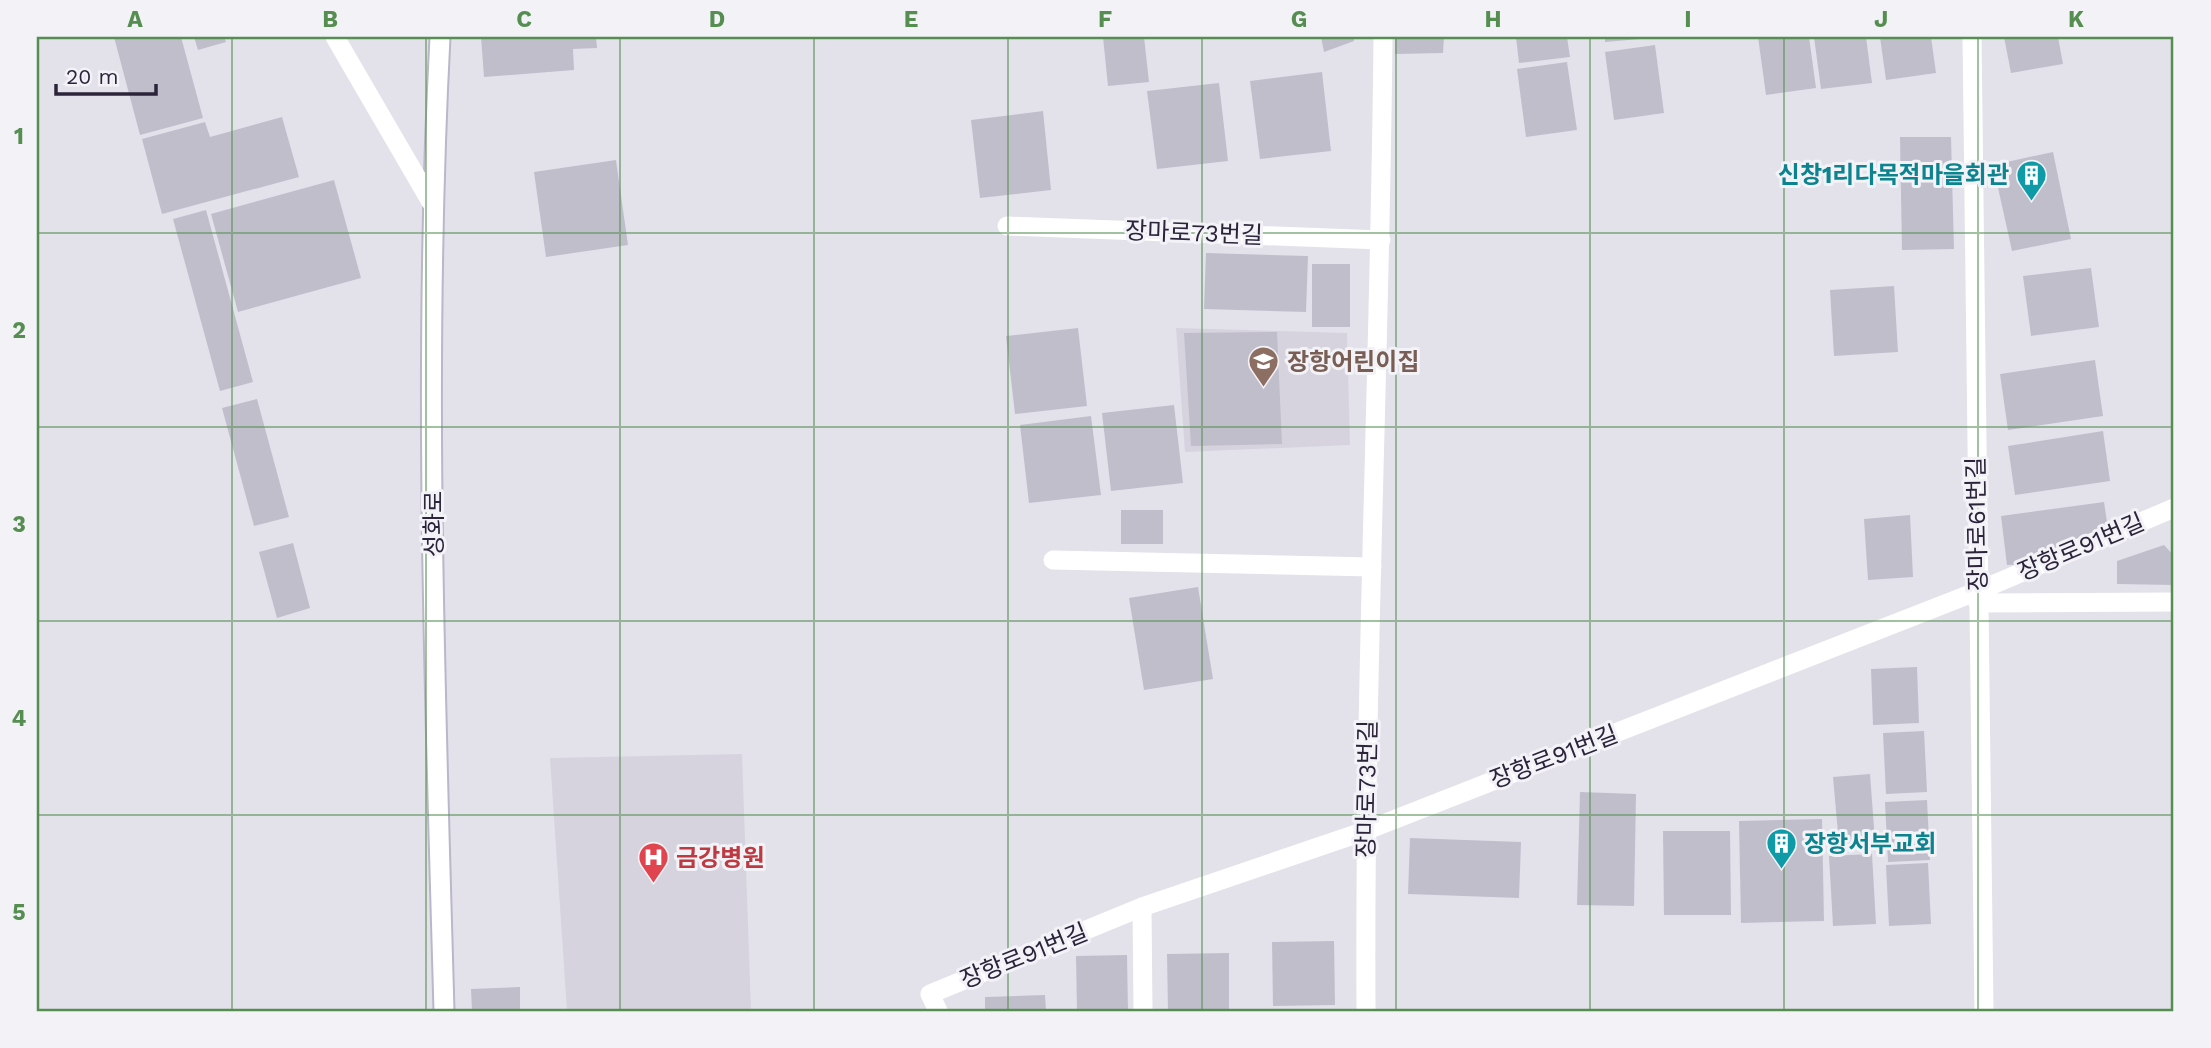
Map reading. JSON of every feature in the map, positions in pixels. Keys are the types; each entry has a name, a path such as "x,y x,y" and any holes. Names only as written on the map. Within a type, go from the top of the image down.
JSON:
{"street":[{"path":"335,37 431,202"},
{"name":"성화로","path":"440,37 431,202 435,686 443,1011"},
{"name":"장마로73번길","path":"1367,1011 1365,831 1381,240 1383,37"},
{"name":"장마로61번길","path":"1972,37 1984,1011"},
{"name":"장마로73번길","path":"1007,226 1381,240"},
{"name":"장항로91번길","path":"934,1002 1142,907 1365,831 1978,597 2174,508"},
{"path":"1053,560 1372,567"},
{"path":"1978,597 2174,602"},
{"path":"1142,907 1143,1011"}],"shaded area":[{"name":"장항어린이집","path":"1176,328 1347,333 1350,445 1185,452"},
{"name":"금강병원","path":"742,754 751,1011 567,1011 550,758"}],"building":[{"path":"114,37 181,37 203,118 140,135"},
{"path":"194,37 224,37 226,42 198,50"},
{"path":"481,37 596,37 597,48 573,49 574,70 484,77"},
{"path":"1103,37 1144,37 1149,82 1108,86"},
{"path":"1321,37 1354,37 1354,41 1324,52"},
{"path":"1395,37 1444,37 1443,53 1395,54"},
{"path":"1516,37 1567,37 1570,57 1519,63"},
{"path":"1605,37 1640,37 1640,39 1605,42"},
{"path":"1758,37 1809,37 1816,88 1766,95"},
{"path":"1814,37 1866,37 1872,83 1821,89"},
{"path":"1880,37 1931,37 1936,73 1886,80"},
{"path":"2004,37 2058,37 2063,64 2011,73"},
{"path":"1655,45 1664,113 1614,120 1605,52"},
{"path":"1567,62 1577,130 1526,137 1517,69"},
{"path":"1322,72 1331,151 1260,159 1250,81"},
{"path":"1219,83 1228,161 1157,169 1147,91"},
{"path":"1043,111 1051,190 980,198 971,120"},
{"path":"282,117 299,177 162,214 142,139 205,122 210,137"},
{"path":"1900,137 1951,137 1954,249 1902,250"},
{"name":"신창1리다목적마을회관","path":"2053,152 2071,239 2012,251 1993,165"},
{"path":"616,160 628,245 546,257 534,172"},
{"path":"334,180 361,278 238,312 211,214"},
{"path":"206,210 253,382 220,391 173,219"},
{"path":"1206,253 1308,256 1306,312 1204,309"},
{"path":"1312,264 1350,264 1350,327 1312,327"},
{"path":"2091,268 2099,327 2031,336 2023,276"},
{"path":"1894,286 1898,352 1834,356 1830,290"},
{"path":"1078,328 1087,406 1015,414 1006,336"},
{"path":"1277,332 1282,444 1191,446 1184,333"},
{"path":"2095,360 2103,416 2008,430 2000,374"},
{"path":"257,399 289,517 254,526 222,408"},
{"path":"1174,405 1183,483 1111,491 1102,413"},
{"path":"1091,416 1101,495 1029,503 1020,425"},
{"path":"2103,431 2110,481 2015,495 2008,446"},
{"path":"2104,502 2108,529 2031,564 2007,565 2001,516"},
{"path":"1121,510 1163,510 1163,544 1121,544"},
{"path":"1910,515 1913,577 1868,580 1864,519"},
{"path":"293,543 310,608 277,618 259,552"},
{"path":"2164,545 2174,556 2174,585 2117,584 2117,561"},
{"path":"1198,587 1213,679 1144,690 1129,598"},
{"path":"1917,667 1919,723 1873,725 1871,669"},
{"path":"1924,731 1927,792 1886,794 1883,733"},
{"path":"1870,774 1875,841 1839,844 1833,777"},
{"path":"1580,792 1636,794 1634,906 1577,905"},
{"path":"1927,800 1930,860 1888,862 1885,802"},
{"name":"장항서부교회","path":"1822,819 1824,921 1741,923 1739,821"},
{"path":"1663,831 1730,831 1731,915 1664,915"},
{"path":"1410,838 1521,842 1519,898 1408,894"},
{"path":"1872,854 1876,924 1833,926 1829,856"},
{"path":"1928,863 1931,924 1889,926 1886,865"},
{"path":"1334,941 1335,1005 1273,1006 1272,942"},
{"path":"1229,953 1229,1011 1168,1011 1167,954"},
{"path":"1127,955 1128,1011 1077,1011 1076,956"},
{"path":"520,987 520,1011 472,1011 471,989"},
{"path":"1045,995 1046,1011 985,1011 985,997"}],"place":[{"name":"신창1리다목적마을회관","path":"2032,202"},
{"name":"장항어린이집","path":"1264,389"},
{"name":"장항서부교회","path":"1781,871"},
{"name":"금강병원","path":"653,885"}]}
